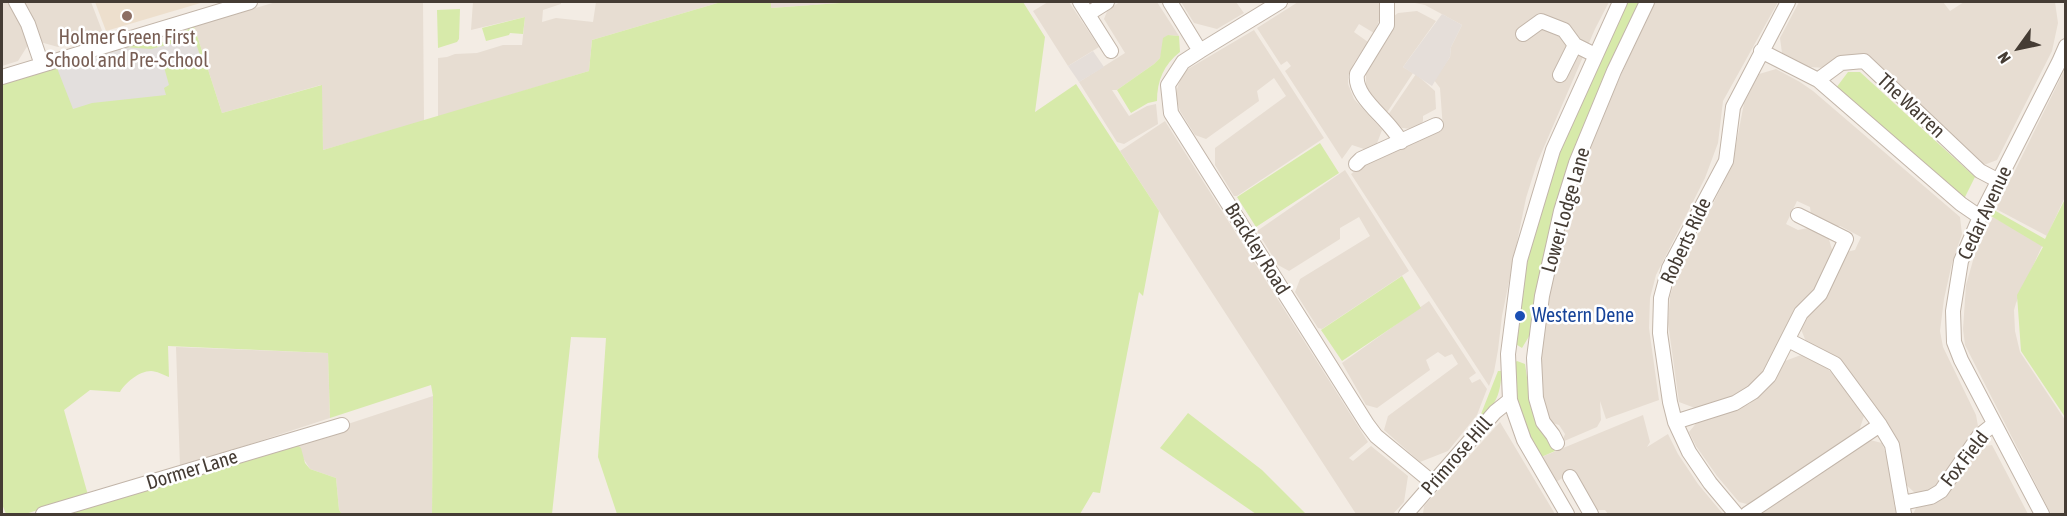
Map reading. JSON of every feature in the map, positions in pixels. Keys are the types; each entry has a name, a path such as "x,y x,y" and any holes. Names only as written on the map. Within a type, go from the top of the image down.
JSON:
{"street":[{"path":"16,2 28,24 42,65"},
{"path":"2,77 250,2"},
{"path":"1080,2 1111,51"},
{"path":"1088,14 1107,2"},
{"path":"1170,2 1200,51"},
{"name":"Brackley Road","path":"1280,2 1183,62 1168,85 1171,113 1371,430 1433,483"},
{"path":"1387,2 1387,25 1357,74 1356,81 1362,95 1395,130 1401,142"},
{"path":"1567,514 1524,441 1510,400 1508,354 1520,260 1553,150 1620,2"},
{"name":"Lower Lodge Lane","path":"1557,443 1543,422 1536,398 1534,358 1542,296 1561,211 1576,163 1614,71 1647,2"},
{"name":"Roberts Ride","path":"1736,514 1710,483 1689,452 1675,422 1660,333 1661,298 1669,268 1726,161 1733,107 1788,2"},
{"path":"1523,34 1541,21 1564,30 1575,45 1595,55"},
{"path":"1560,75 1575,45"},
{"name":"Cedar Avenue","path":"2042,514 1954,342 1953,311 1961,261 1980,217 2066,46"},
{"name":"The Warren","path":"1761,51 1818,80 1961,204 1980,217"},
{"name":"The Warren","path":"1818,80 1841,63 1864,62 1980,171 1999,181"},
{"path":"1356,164 1361,159 1436,125"},
{"path":"1675,422 1735,403 1753,392 1769,376 1800,313 1820,294 1850,240 1798,215"},
{"path":"1788,340 1835,364 1880,425 1892,445 1903,509"},
{"path":"1508,354 1534,358"},
{"name":"Primrose Hill","path":"1406,514 1496,412 1510,400"},
{"name":"Fox Field","path":"1903,509 1941,491 1979,436 1994,424"},
{"name":"Dormer Lane","path":"43,514 342,425"},
{"path":"1747,514 1880,425"},
{"path":"1570,477 1591,514"}],"shaded area":[{"path":"2,2 9,2 17,14 28,45 18,61 2,66"},
{"path":"24,2 91,2 103,33 58,47 40,42 30,11"},
{"name":"Holmer Green First School and Pre-School","path":"95,2 204,2 106,31"},
{"path":"276,2 423,2 424,121 323,150 321,85 222,113 194,26"},
{"path":"473,2 561,2 561,4 543,10 542,22 556,18 593,22 596,2 721,2 592,40 589,71 438,117 438,58 455,54 477,53 503,45 522,45 525,17 471,30"},
{"path":"771,2 853,2 771,8"},
{"path":"1048,2 1069,2 1099,47 1068,66 1033,11"},
{"path":"1120,2 1157,2 1179,36 1168,35 1160,58 1154,64 1117,90 1112,90 1129,116 1147,106 1156,104 1158,124 1124,144 1117,142 1079,82 1125,53 1104,19 1108,9"},
{"path":"1181,2 1236,2 1244,13 1217,29 1194,23"},
{"path":"1298,2 1379,2 1381,16 1374,33 1359,24 1354,32 1368,42 1348,76 1348,84 1354,99 1382,130 1376,146 1364,149 1352,145 1342,159 1285,71 1291,66 1287,61 1281,65 1257,28"},
{"path":"1410,2 1609,2 1537,163 1526,198 1502,316 1494,372 1489,386 1351,174 1362,166 1443,129 1440,88 1434,80 1450,57 1451,47 1462,25 1425,5"},
{"path":"1654,2 1778,2 1723,101 1718,143 1705,178 1656,275 1650,298 1649,328 1659,400 1606,419 1600,401 1601,420 1597,427 1562,442 1565,434 1559,425 1549,422 1538,376 1542,329 1562,232 1581,163"},
{"path":"1799,2 1943,2 1950,11 1964,2 2055,2 2058,23 2052,51 1997,160 1984,165 1870,60 1828,68 1808,67 1782,53 1780,38"},
{"path":"1417,11 1436,21 1403,67 1413,73 1386,114 1366,92 1366,69 1391,32 1394,16 1398,13"},
{"path":"1442,14 1462,25 1451,47 1450,57 1432,86 1403,67"},
{"path":"1254,30 1324,138 1234,196 1215,165 1215,148 1286,96 1274,78 1257,91 1259,101 1206,139 1195,135 1180,111 1177,89 1181,77 1188,69"},
{"path":"194,38 201,58 164,67 169,85 164,88 166,95 92,103 73,109 57,68 124,47 151,49"},
{"path":"1093,51 1104,67 1079,82 1068,66"},
{"path":"1776,69 1813,91 1960,217 1962,234 1952,263 1940,331 1943,347 1976,415 1978,426 1936,486 1929,491 1920,494 1904,483 1850,375 1807,344 1800,327 1846,252 1855,250 1861,237 1811,215 1810,207 1797,201 1786,224 1798,230 1808,228 1828,236 1833,253 1814,292 1800,303 1767,367 1748,388 1736,395 1695,408 1679,402 1668,323 1670,296 1676,277 1732,166 1744,103 1759,74"},
{"path":"2065,69 2065,197 2047,236 1996,209"},
{"path":"1416,74 1435,91 1436,109 1423,116 1419,127 1402,128 1388,115"},
{"path":"1165,121 1368,442 1349,458 1353,461 1371,446 1408,476 1404,502 1393,514 1356,514 1120,151"},
{"path":"1345,170 1409,271 1322,329 1318,328 1295,292 1300,279 1370,236 1359,217 1340,228 1340,239 1289,271 1278,265 1257,231"},
{"path":"1993,217 2043,244 2016,303 2015,331 2020,352 2065,420 2065,514 2051,514 1965,345 1963,329 1966,285 1976,250"},
{"path":"1429,301 1476,373 1469,378 1472,383 1480,379 1487,389 1477,415 1448,451 1420,462 1384,430 1388,416 1458,364 1452,354 1445,357 1438,352 1426,360 1430,370 1377,408 1366,405 1342,363"},
{"path":"176,347 328,353 330,418 180,467"},
{"path":"1801,355 1827,368 1843,386 1864,416 1859,431 1751,505 1739,502 1717,476 1689,432 1698,421 1749,404 1773,382 1785,361"},
{"path":"433,396 432,514 342,514 339,510 336,478 310,469 293,442"},
{"path":"1643,415 1650,442 1647,447 1668,434 1698,484 1723,514 1608,514 1605,510 1594,510 1569,471 1556,482 1539,458"},
{"path":"1500,422 1555,514 1423,514 1424,506"},
{"path":"1870,440 1882,443 1887,457 1896,514 1761,514"},
{"path":"1992,445 2028,514 1913,514 1916,508 1941,498 1980,447"}],"green space":[{"path":"721,2 771,2 771,8 853,2 1023,2 1045,37 1035,112 1076,84 1159,211 1143,296 1139,292 1100,493 1093,492 1080,514 617,514 598,457 606,338 571,337 552,514 432,514 433,396 431,385 330,418 328,353 168,346 169,377 151,371 142,373 133,378 120,392 90,390 64,410 88,495 25,514 6,514 2,504 2,82 123,43 147,45 164,42 194,26 222,113 322,85 323,150 589,71 592,40"},
{"path":"1627,2 1643,2 1595,106 1531,333 1522,348 1514,343 1520,296 1532,240 1555,157"},
{"path":"460,9 459,39 457,42 438,48 437,10"},
{"path":"525,17 523,34 510,33 486,41 482,28"},
{"path":"1168,35 1179,36 1180,52 1162,73 1157,101 1148,103 1131,113 1117,90 1160,58 1163,38"},
{"path":"1848,72 1860,72 1975,177 1963,201 1836,88"},
{"path":"1320,143 1339,173 1256,227 1237,197"},
{"path":"2065,199 2065,417 2021,351 2017,295 2043,247 1991,216 1994,210 2045,239"},
{"path":"1402,276 1421,308 1342,361 1321,330"},
{"path":"1517,361 1525,364 1532,410 1555,451 1539,458 1520,412 1514,363"},
{"path":"1498,371 1502,371 1499,391 1484,417 1481,414"},
{"path":"1188,413 1262,470 1306,514 1256,514 1160,448"},
{"path":"293,442 301,448 305,463 310,469 336,478 339,510 342,514 60,514"}],"place":[{"name":"Holmer Green First School and Pre-School","path":"127,16"},
{"name":"Western Dene","path":"1520,316"}]}
